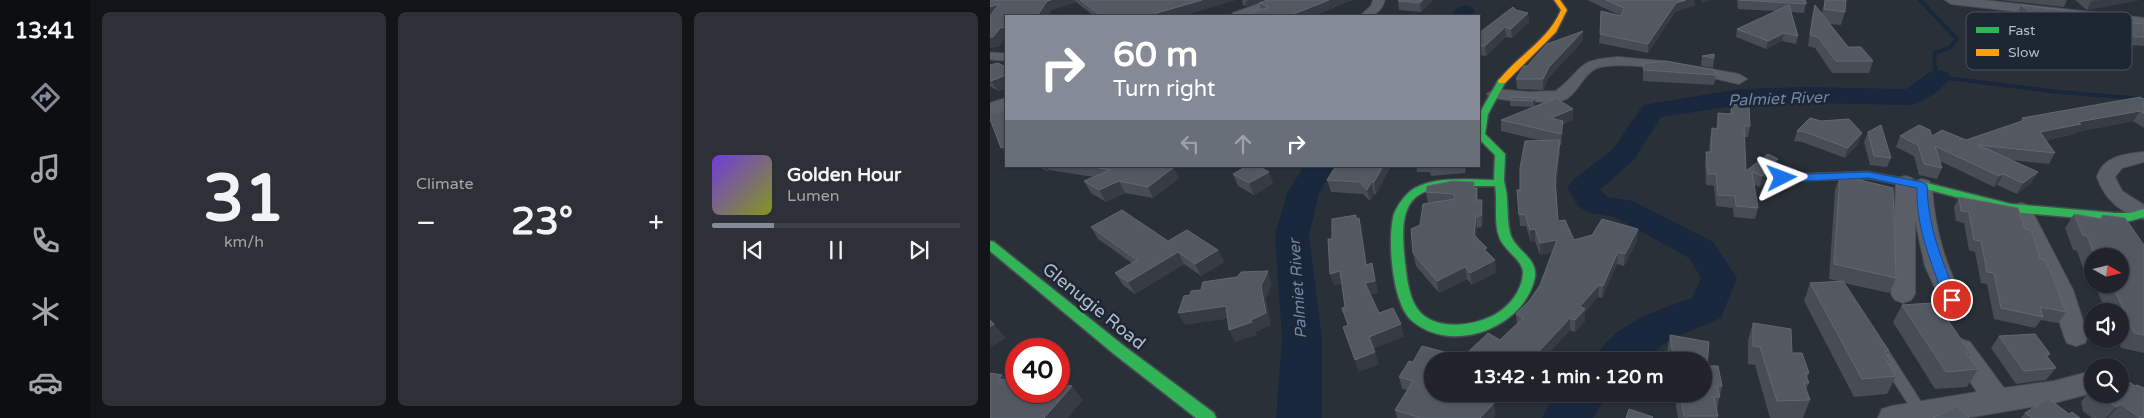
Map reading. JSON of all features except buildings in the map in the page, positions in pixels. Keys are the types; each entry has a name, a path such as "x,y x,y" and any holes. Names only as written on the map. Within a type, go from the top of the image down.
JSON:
{"street":[{"path":"1240,15 1280,0"},
{"path":"1367,15 1376,8 1379,0"},
{"path":"1480,127 1495,94 1525,57 1557,28 1564,10 1557,0"},
{"path":"1951,0 2056,12"},
{"path":"1495,94 1529,97 1560,96 1588,67 1595,64 1610,63 1669,66 1739,79"},
{"path":"990,109 1005,103"},
{"path":"1480,134 1481,138 1500,152 1503,159 1500,183 1505,237 1528,268 1530,276 1520,300 1506,315 1483,327 1454,330 1425,324 1416,316 1406,300 1396,249 1396,217 1401,206 1408,196 1425,186 1500,183"},
{"path":"2144,157 2119,162 2110,168 2106,177 2117,198 2144,213"},
{"path":"1782,178 1861,175 1914,184 2020,209 2114,217 2130,217 2144,213"},
{"path":"1903,294 1914,184"},
{"path":"1914,184 1922,208 1928,240 1942,280 1951,319 1998,401"},
{"path":"2020,209 2061,290 2076,336"},
{"path":"2114,217 2132,238"},
{"name":"Glenugie Road","path":"990,245 1208,418"},
{"path":"1892,418 1921,413 1965,412 1998,401 2041,394 2084,384"},
{"path":"2041,394 2063,412"}],"lane":[{"path":"990,56 1005,57"},
{"path":"1873,338 1921,413"}],"waterway":[{"path":"1920,0 1957,39 1949,48 1935,53 1934,64 1939,77 2059,92 2144,99"},
{"name":"Palmiet River","path":"1461,15 1465,11"},
{"name":"Palmiet River","path":"1624,352 1646,334 1657,328 1707,308 1719,278 1701,250 1622,208 1600,206 1589,199 1583,188 1624,154 1652,111 1740,97 1803,95 1912,97 1939,77"},
{"name":"Palmiet River","path":"1299,418 1302,339 1292,235 1303,193 1318,167"},
{"name":"Palmiet River","path":"1565,418 1579,402"}],"traffic: fast":[{"path":"1500,183 1476,183 1454,183 1435,185 1420,190 1408,199 1400,213 1397,234 1403,290 1412,311 1430,325 1447,330 1465,330 1484,326 1501,318 1515,307 1525,292 1529,270 1507,241 1504,234 1502,196 1501,188 1499,181 1500,154 1480,135 1484,114 1502,81"},
{"path":"1782,178 1868,175 1931,187 2011,208 2115,217 2130,217 2144,213"},
{"path":"990,245 1119,350 1208,418"}],"traffic: slow":[{"path":"1502,81 1554,31 1564,10 1557,0"}],"route":[{"path":"1782,178 1848,174 1882,177 1922,185 1922,208 1928,240 1942,280 1952,300"}]}
